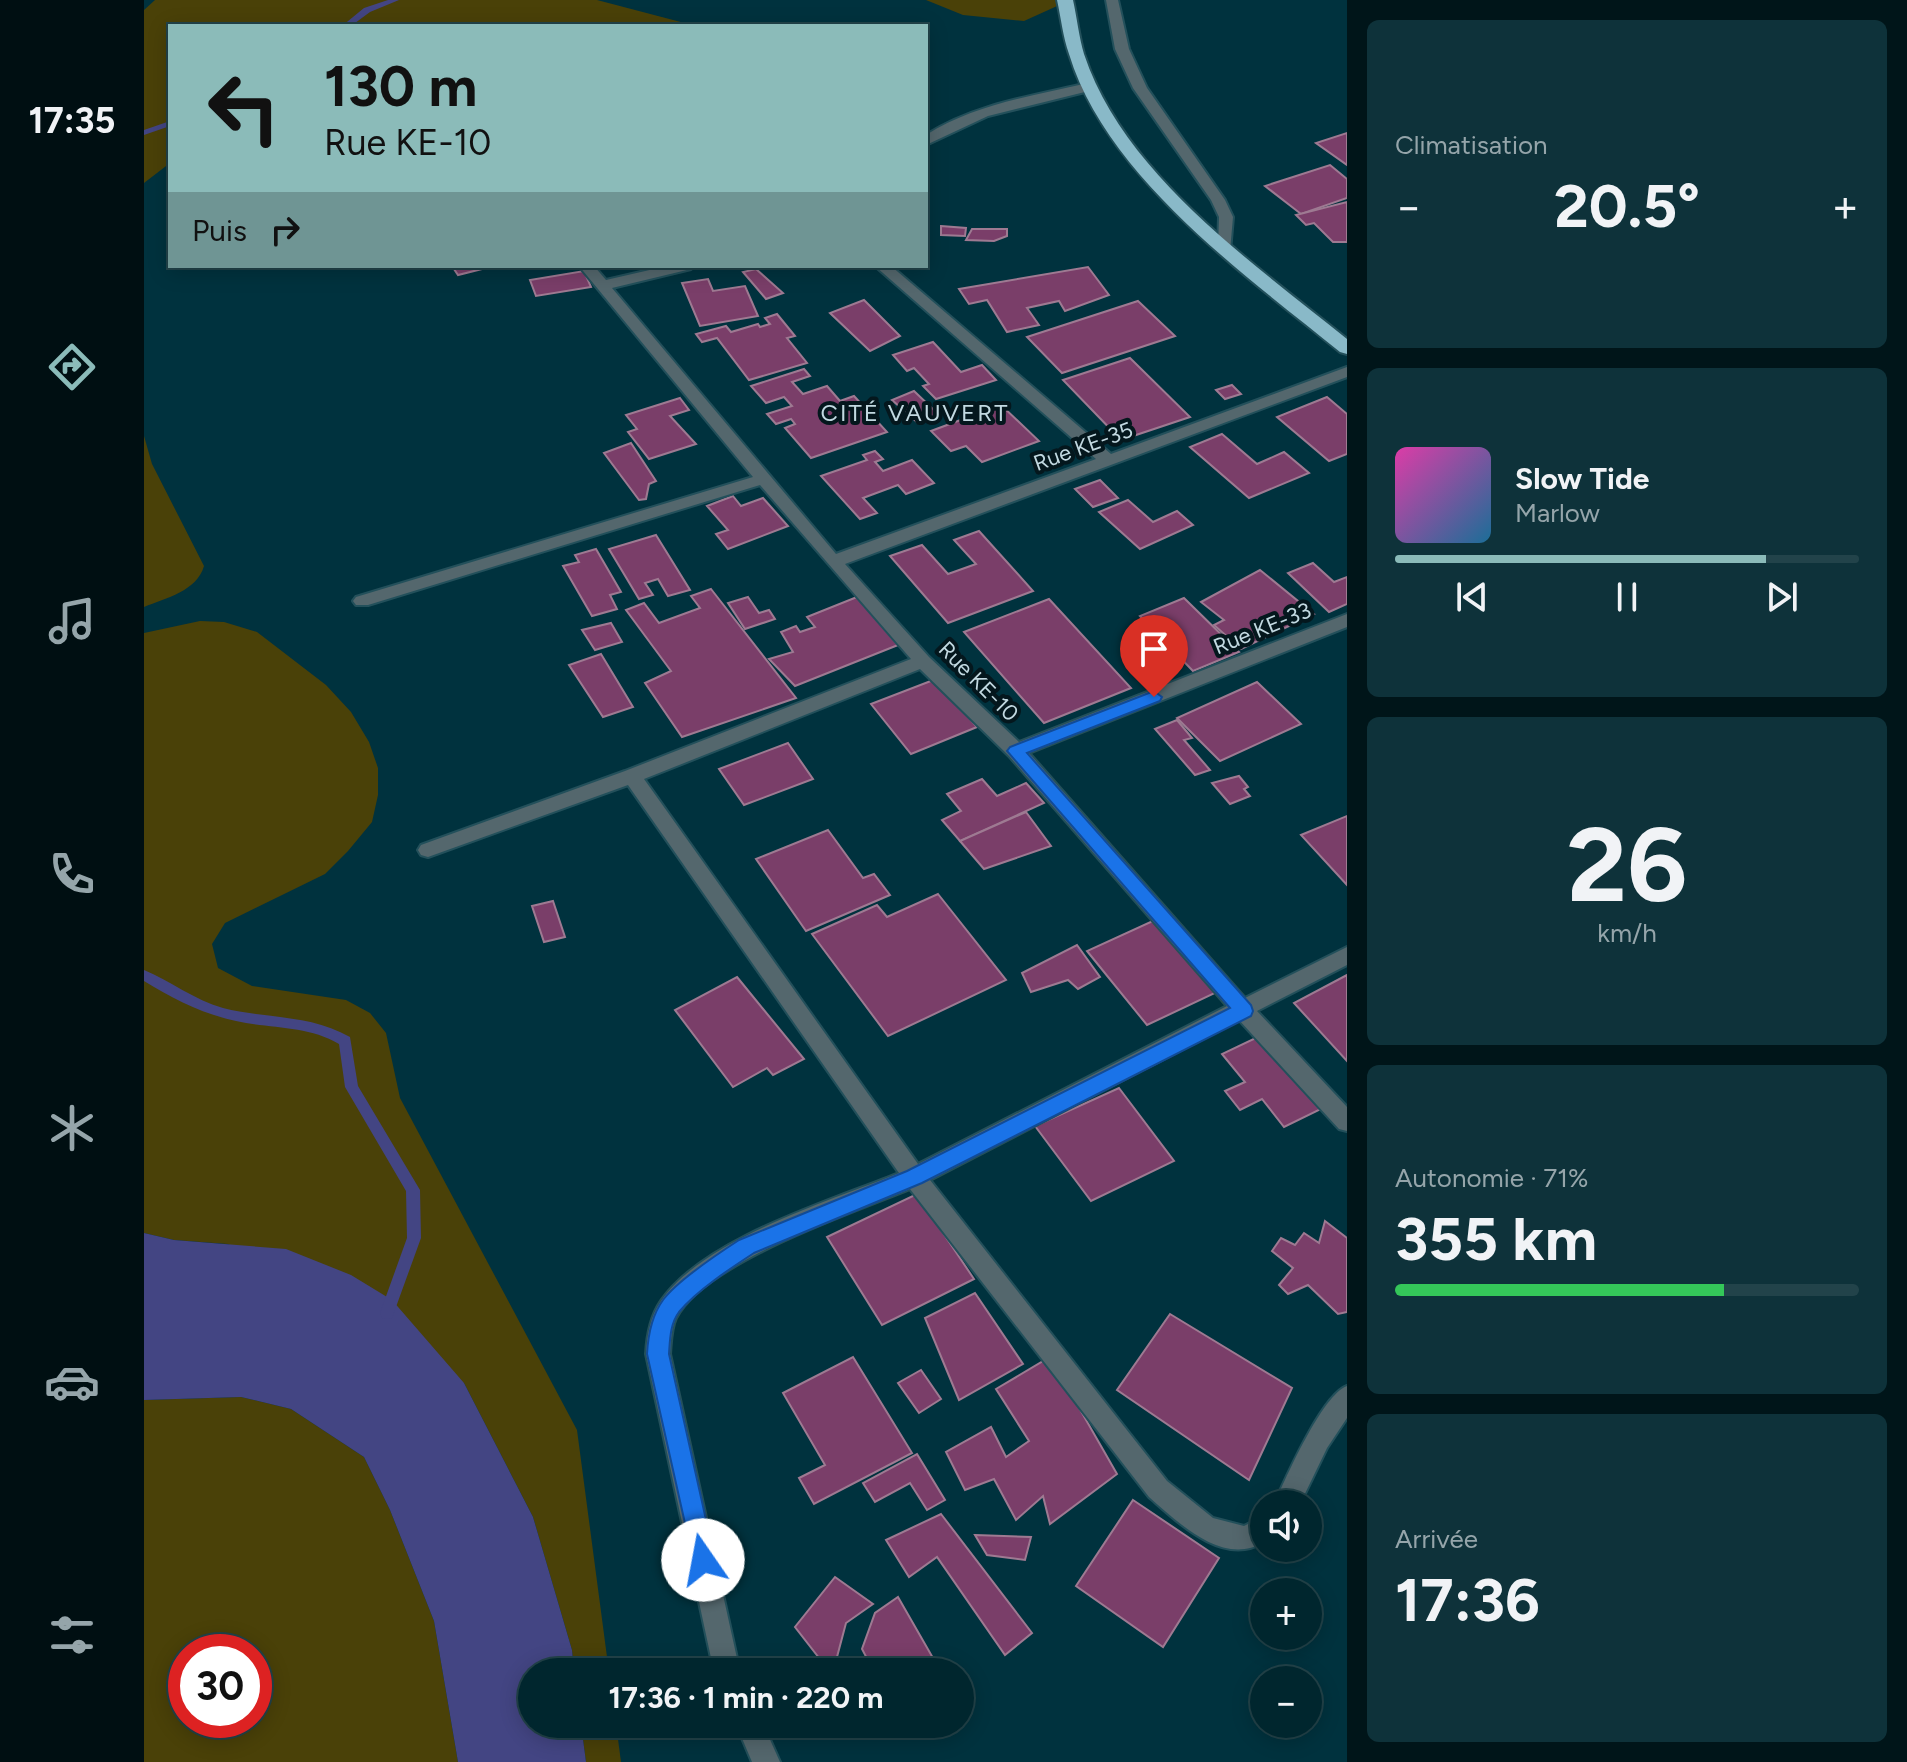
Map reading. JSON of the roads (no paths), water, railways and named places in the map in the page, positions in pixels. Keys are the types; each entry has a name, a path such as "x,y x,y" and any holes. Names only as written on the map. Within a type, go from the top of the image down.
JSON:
{"highway":[{"path":"1065,0 1074,53 1088,87 1123,141 1164,189 1225,248 1347,348"}],"street":[{"path":"1112,0 1122,49 1140,88 1218,200 1226,217 1225,248"},
{"path":"928,140 942,129 978,117 1088,87"},
{"name":"Rue KE-10","path":"588,268 833,562 923,661 1016,751 1244,1011 1347,1122"},
{"path":"602,286 678,268"},
{"path":"884,268 1108,460"},
{"name":"Rue KE-35","path":"833,562 1347,372"},
{"path":"362,601 763,479"},
{"name":"Rue KE-33","path":"1016,751 1347,620"},
{"path":"428,850 632,776 923,661"},
{"path":"632,776 914,1177 1158,1489 1206,1529 1246,1539 1250,1537"},
{"path":"724,1658 658,1354 660,1331 671,1306 723,1261 746,1246 914,1177 1244,1011 1347,955"},
{"path":"1294,1490 1318,1440 1347,1397"},
{"path":"755,1738 766,1762"}],"waterway":[{"path":"349,24 367,10 395,0"},
{"path":"144,133 168,124"},
{"path":"144,975 212,1010 239,1017 302,1024 345,1041 352,1087 413,1190 414,1238 387,1313"}],"district":[{"name":"CITÉ VAUVERT","path":"915,413"}]}
